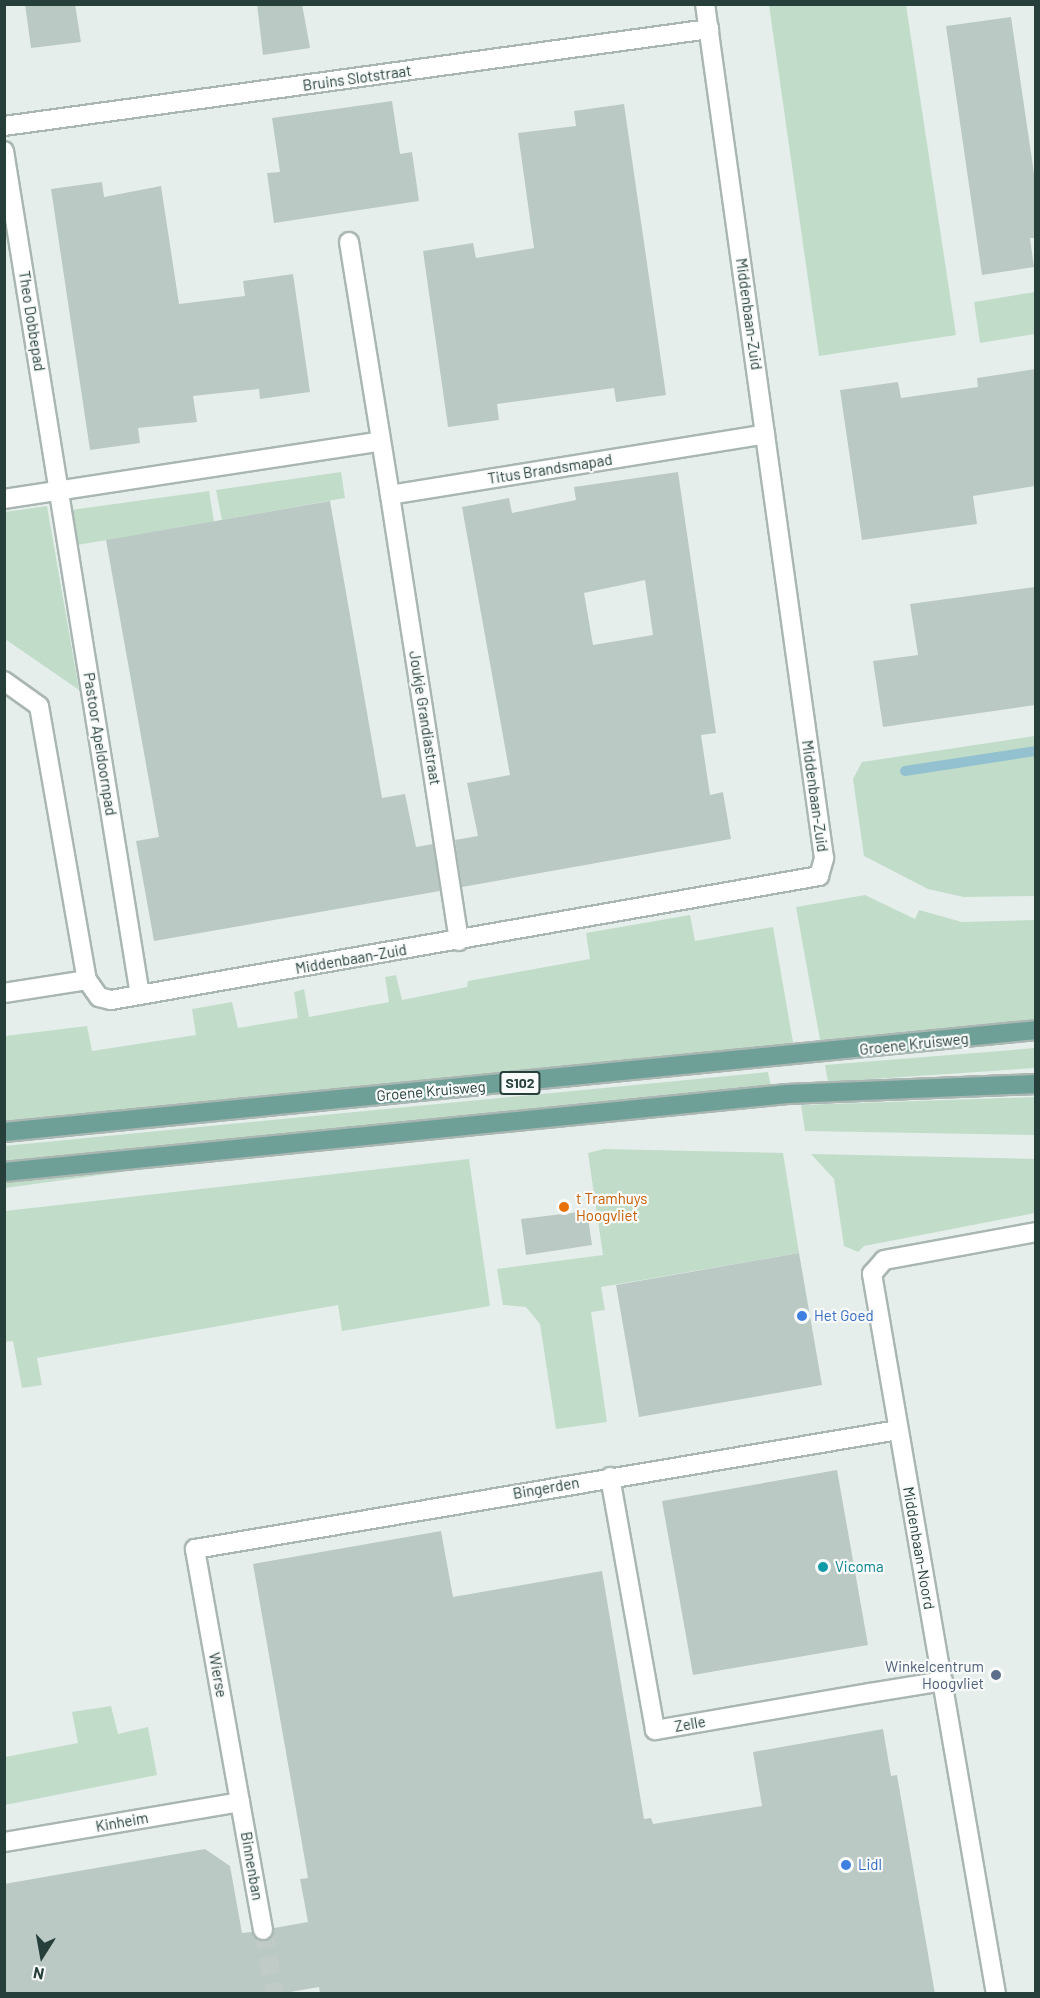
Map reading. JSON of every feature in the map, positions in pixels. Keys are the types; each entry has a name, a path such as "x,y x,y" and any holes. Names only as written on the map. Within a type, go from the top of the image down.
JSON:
{"main road":[{"name":"Groene Kruisweg","path":"4,1132 1035,1030"},
{"path":"4,1172 787,1094 1035,1083"}],"street":[{"name":"Middenbaan-Zuid","path":"87,980 99,997 140,995 802,883 822,871 765,434 705,4"},
{"name":"Bruins Slotstraat","path":"4,126 709,29"},
{"name":"Theo Dobbepad","path":"4,151 59,492"},
{"path":"349,242 390,495"},
{"name":"Titus Brandsmapad","path":"390,495 765,434"},
{"path":"4,499 381,441"},
{"name":"Pastoor Apeldoornpad","path":"59,492 140,995"},
{"name":"Joukje Grandiastraat","path":"390,495 459,941"},
{"path":"4,681 39,706 87,980 4,993"},
{"name":"Middenbaan-Noord","path":"996,1994 871,1285 875,1266 884,1260 1035,1232"},
{"name":"Bingerden","path":"195,1549 898,1430"},
{"name":"Zelle","path":"610,1477 656,1730 942,1681"},
{"name":"Wierse","path":"195,1549 240,1802"},
{"name":"Kinheim","path":"4,1842 240,1802"},
{"name":"Binnenban","path":"240,1802 263,1930"}],"green space":[{"path":"769,5 906,5 956,335 819,356"},
{"path":"1035,292 1035,334 980,343 974,302"},
{"path":"341,472 345,498 222,520 216,490"},
{"path":"209,491 214,522 77,545 71,510"},
{"path":"47,506 79,690 5,639 5,512"},
{"path":"1035,736 1035,896 964,897 928,889 864,856 853,779 862,762"},
{"path":"865,895 915,919 919,910 962,922 1035,920 1035,1019 821,1045 796,907"},
{"path":"690,915 695,941 773,927 794,1048 5,1122 5,1036 87,1026 92,1051 196,1035 192,1009 232,1002 238,1028 298,1018 294,992 304,989 309,1017 389,1002 385,977 396,975 402,1000 467,987 468,981 590,959 586,933"},
{"path":"1035,1048 1035,1068 828,1082 825,1065"},
{"path":"768,1072 772,1092 5,1163 4,1146"},
{"path":"1035,1097 1035,1135 805,1131 801,1105"},
{"path":"604,1149 783,1153 799,1253 601,1287 605,1310 591,1312 607,1422 556,1429 540,1324 526,1307 503,1305 497,1269 603,1255 588,1153"},
{"path":"811,1154 1035,1159 1035,1213 864,1246 858,1252 844,1246 834,1179"},
{"path":"469,1159 490,1306 342,1331 338,1305 37,1358 42,1385 22,1388 13,1341 5,1342 5,1211"},
{"path":"173,1165 5,1188 5,1182"},
{"path":"111,1706 118,1734 148,1727 157,1775 5,1805 5,1757 78,1743 72,1712"}],"building":[{"path":"25,4 75,4 81,42 31,48"},
{"path":"257,4 302,4 310,48 263,55"},
{"path":"1011,17 1035,180 1035,238 1030,238 1034,267 982,275 946,26"},
{"path":"392,101 400,154 412,152 419,201 274,223 267,173 280,172 272,118"},
{"path":"624,104 666,395 616,402 614,388 497,404 499,420 448,427 423,251 473,243 476,258 534,248 518,133 576,126 574,111"},
{"path":"102,182 104,197 161,186 179,304 245,296 243,281 293,274 310,392 260,399 259,389 193,396 197,422 138,428 140,443 90,450 51,189"},
{"path":"1035,369 1035,486 973,496 977,524 862,540 840,390 898,382 901,398 978,387 977,378"},
{"path":"678,472 716,733 701,735 710,795 723,792 731,839 462,887 455,840 478,836 467,783 510,775 462,507 509,498 512,513 576,500 574,487","holes":["645,580 653,635 593,645 584,593"]},
{"path":"330,501 382,798 405,794 416,847 433,844 440,891 154,941 136,841 159,837 106,540"},
{"path":"1035,587 1035,705 883,727 873,661 918,655 910,604"},
{"path":"587,1211 592,1245 526,1255 521,1219"},
{"path":"799,1253 822,1385 639,1417 616,1285"},
{"name":"Vicoma","path":"837,1470 868,1645 693,1675 662,1501"},
{"path":"441,1531 453,1597 602,1571 644,1819 651,1818 653,1824 762,1806 753,1752 883,1729 891,1776 897,1775 935,1994 320,1994 319,1987 279,1994 4,1994 4,1884 205,1849 230,1866 242,1933 252,1932 264,1941 274,1928 308,1922 300,1879 308,1878 253,1564"}],"waterway":[{"path":"905,771 1036,751"}],"tunnel":[{"path":"263,1930 275,1994"}],"place":[{"name":"t Tramhuys Hoogvliet","path":"564,1207"},
{"name":"Het Goed","path":"802,1316"},
{"name":"Vicoma","path":"823,1567"},
{"name":"Winkelcentrum Hoogvliet","path":"996,1675"},
{"name":"Lidl","path":"846,1865"}]}
